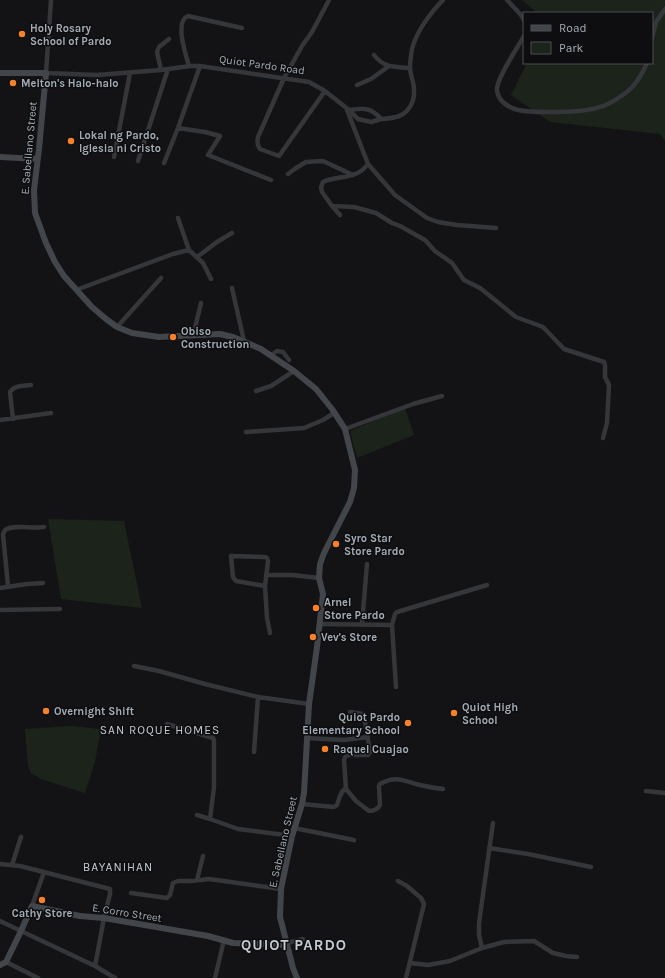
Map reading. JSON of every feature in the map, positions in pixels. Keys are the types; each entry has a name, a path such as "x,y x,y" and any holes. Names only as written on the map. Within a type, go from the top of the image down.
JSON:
{"street":[{"name":"E. Sabellano Street","path":"51,0 40,143 34,190 35,213 54,262 64,276 92,307 117,327 132,333 151,336 193,336 220,334 244,341 261,349 294,371 316,389 345,429 355,470 354,488 350,502 320,564 319,578 323,594 309,704 304,793 292,836 281,889 280,917 297,978"},
{"path":"325,91 279,156 260,149 257,143 258,137 284,78 302,46 312,32 329,0"},
{"path":"443,0 434,9 414,42 410,68 414,96 409,110 398,117 381,119 375,112 363,108 348,109 368,164 395,195 427,218 438,222 464,226 496,228"},
{"path":"507,0 523,18"},
{"path":"653,34 656,22 665,9"},
{"path":"189,66 182,41 182,21 184,17 188,16 242,28"},
{"path":"523,38 499,79 497,90 500,99 505,104 516,110 528,112 572,112 607,104 629,91 637,83 646,64"},
{"path":"161,70 157,52 158,49 169,39"},
{"path":"374,55 378,61 389,66 410,68"},
{"name":"Quiot Pardo Road","path":"0,73 97,75 200,66 309,82 325,91 358,119 371,122 381,119"},
{"path":"164,163 200,66"},
{"path":"357,85 371,79 389,66"},
{"path":"138,161 168,69"},
{"path":"114,157 130,73"},
{"path":"178,128 220,136 208,155 271,180"},
{"path":"0,157 38,159"},
{"path":"288,174 306,162 323,161 353,175"},
{"path":"340,215 322,192 321,187 323,182 361,172 368,164"},
{"path":"332,206 354,208 376,213 425,240 435,251 452,263 464,280 480,288 516,317 543,327 564,349 604,362 605,377 609,385 607,423 603,438"},
{"path":"178,218 189,250 203,263 211,279"},
{"path":"197,257 232,233"},
{"path":"76,290 173,254 189,250"},
{"path":"117,327 161,278"},
{"path":"232,288 244,341"},
{"path":"193,336 201,303"},
{"path":"271,355 277,351 283,352 289,360"},
{"path":"256,391 271,386 294,371"},
{"path":"13,419 10,390 32,385"},
{"path":"345,429 413,404 442,396"},
{"path":"0,420 51,413"},
{"path":"246,432 304,428 323,420 334,413"},
{"path":"8,586 3,534 4,530 9,528 38,528 44,526"},
{"path":"265,586 236,581 233,577 231,556 265,556 267,558 268,561 265,586 267,618 270,633"},
{"path":"362,624 367,564"},
{"path":"266,575 319,578"},
{"path":"0,588 44,583"},
{"path":"396,687 392,625 395,614 397,612 487,585"},
{"path":"0,610 60,609"},
{"path":"320,624 392,625"},
{"path":"134,666 159,671 258,697 309,704"},
{"path":"254,752 258,697"},
{"path":"350,712 363,714 370,752 368,755 348,755 344,760 346,789 356,801 370,811 378,808 380,806 378,786 381,783 398,779 443,789"},
{"path":"167,724 213,738 214,740 214,787 210,819"},
{"path":"307,738 344,740 368,737"},
{"path":"302,804 334,807 337,805 343,790 346,789"},
{"path":"646,791 665,792"},
{"path":"197,815 238,829 292,836"},
{"path":"482,948 479,923 493,824"},
{"path":"294,828 354,840"},
{"path":"12,864 21,837"},
{"path":"490,848 591,867"},
{"path":"197,880 203,856"},
{"path":"0,864 12,864 110,889 95,966"},
{"path":"0,965 6,962 21,931 44,872"},
{"path":"131,893 167,898 170,895 173,883 178,881 209,879 281,889"},
{"path":"398,881 407,886 421,898 424,904 406,978"},
{"name":"E. Corro Street","path":"32,906 80,916 104,918 208,936 233,942 287,944"},
{"path":"0,921 95,966 115,978"},
{"path":"287,944 303,939"},
{"path":"215,978 224,940"},
{"path":"410,963 428,965 450,961 482,948 504,942 534,941 553,953 577,957"},
{"path":"6,962 38,978"}],"green space":[{"path":"522,0 665,0 665,141 660,134 550,122 511,95 526,64 653,64 653,12 536,12"},
{"path":"405,408 414,435 357,458 350,431"},
{"path":"48,519 124,521 142,608 61,599"},
{"path":"70,726 101,729 95,762 85,793 41,779 31,773 28,766 25,729"}],"place":[{"name":"Holy Rosary School of Pardo","path":"22,34"},
{"name":"Melton's Halo-halo","path":"13,83"},
{"name":"Lokal ng Pardo, Iglesia ni Cristo","path":"71,141"},
{"name":"Obiso Construction","path":"173,337"},
{"name":"Syro Star Store Pardo","path":"336,544"},
{"name":"Arnel Store Pardo","path":"316,608"},
{"name":"Vev's Store","path":"313,637"},
{"name":"Overnight Shift","path":"46,711"},
{"name":"Quiot High School","path":"454,713"},
{"name":"Quiot Pardo Elementary School","path":"408,723"},
{"name":"Raquel Cuajao","path":"325,749"},
{"name":"Cathy Store","path":"42,900"}],"district":[{"name":"SAN ROQUE HOMES","path":"160,730"},
{"name":"BAYANIHAN","path":"118,867"},
{"name":"QUIOT PARDO","path":"294,945"}]}
